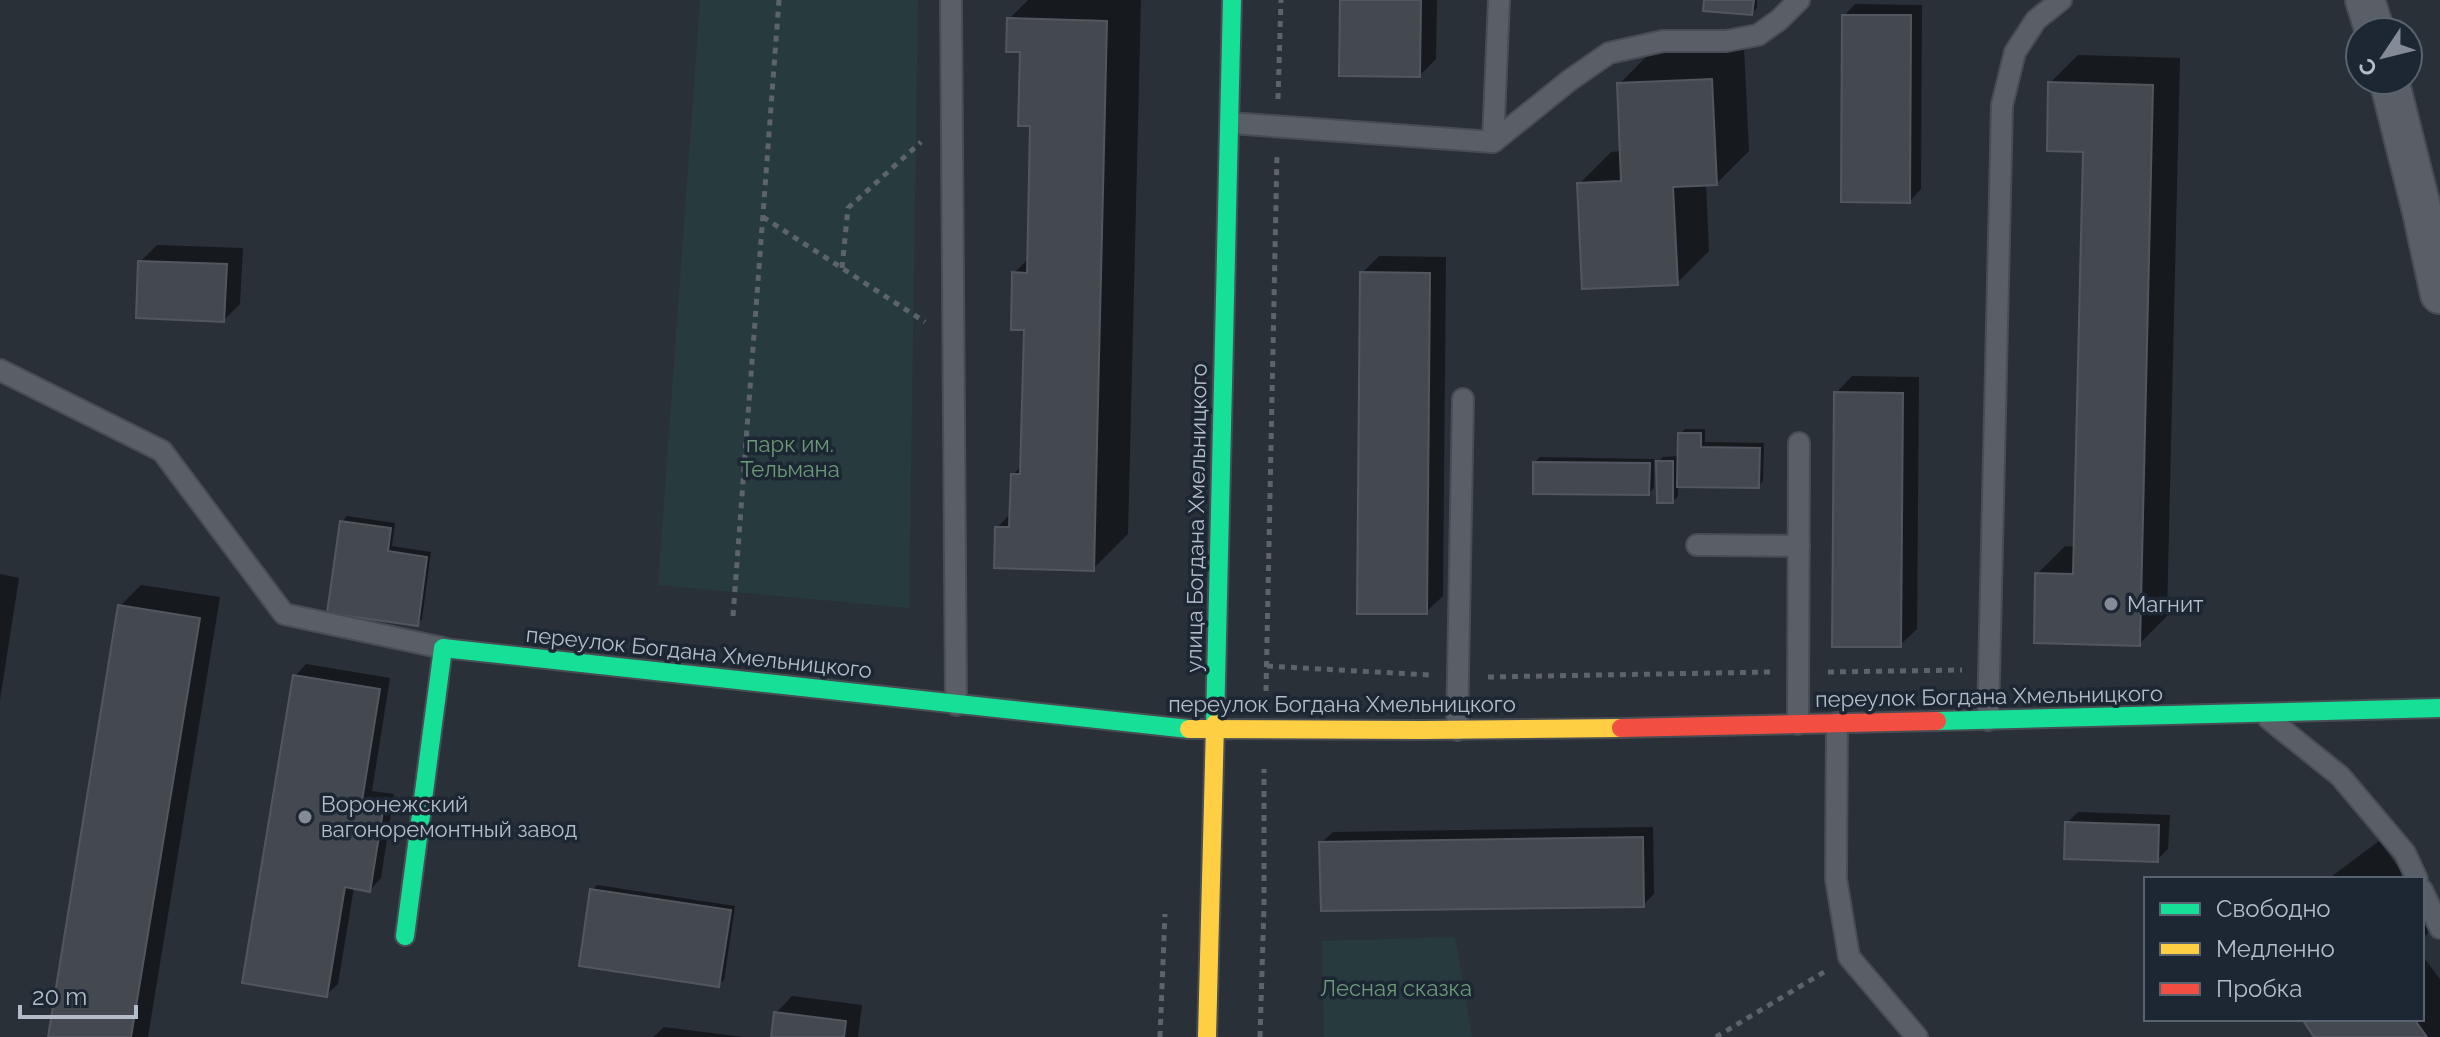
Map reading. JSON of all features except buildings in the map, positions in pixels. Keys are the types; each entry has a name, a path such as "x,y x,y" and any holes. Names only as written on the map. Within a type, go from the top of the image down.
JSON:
{"street":[{"name":"улица Богдана Хмельницкого","path":"1207,1037 1232,0"},
{"path":"2393,96 2439,286"},
{"path":"405,936 443,648"},
{"name":"переулок Богдана Хмельницкого","path":"443,648 1174,729 1265,732 2263,715 2440,708"}],"lane":[{"path":"951,0 956,705"},
{"path":"1493,142 1499,0"},
{"path":"1230,123 1493,142 1609,53 1663,41 1726,41 1758,35 1799,0"},
{"path":"1988,720 2002,105 2015,52 2036,20 2061,0"},
{"path":"0,370 162,451 284,614 443,648"},
{"path":"1457,730 1463,399"},
{"path":"1798,724 1799,443"},
{"path":"1697,545 1799,546"},
{"path":"2263,715 2340,776 2405,853 2416,877"},
{"path":"1837,723 1836,879 1849,957 1917,1037"},
{"path":"2424,894 2440,928"}],"path":[{"path":"733,616 779,0"},
{"path":"1281,0 1267,666 1458,677 1989,670"},
{"path":"842,268 848,208 952,114"},
{"path":"763,217 953,340"},
{"path":"1260,1037 1263,804"},
{"path":"1716,1037 1849,957"}],"green space":[{"name":"парк им. Тельмана","path":"700,0 918,0 909,608 658,585"},
{"name":"Лесная сказка","path":"1455,937 1472,1037 1324,1037 1322,941"}],"traffic: fast":[{"path":"1215,724 1232,0"},
{"path":"405,936 443,648 1189,729"},
{"path":"1937,721 2440,708"}],"traffic: slow":[{"path":"1207,1037 1215,724"},
{"path":"1189,729 1621,728"}],"traffic: jam":[{"path":"1621,728 1937,721"}],"place":[{"name":"Магнит","path":"2111,604"},
{"name":"Воронежский вагоноремонтный завод","path":"305,817"}]}
